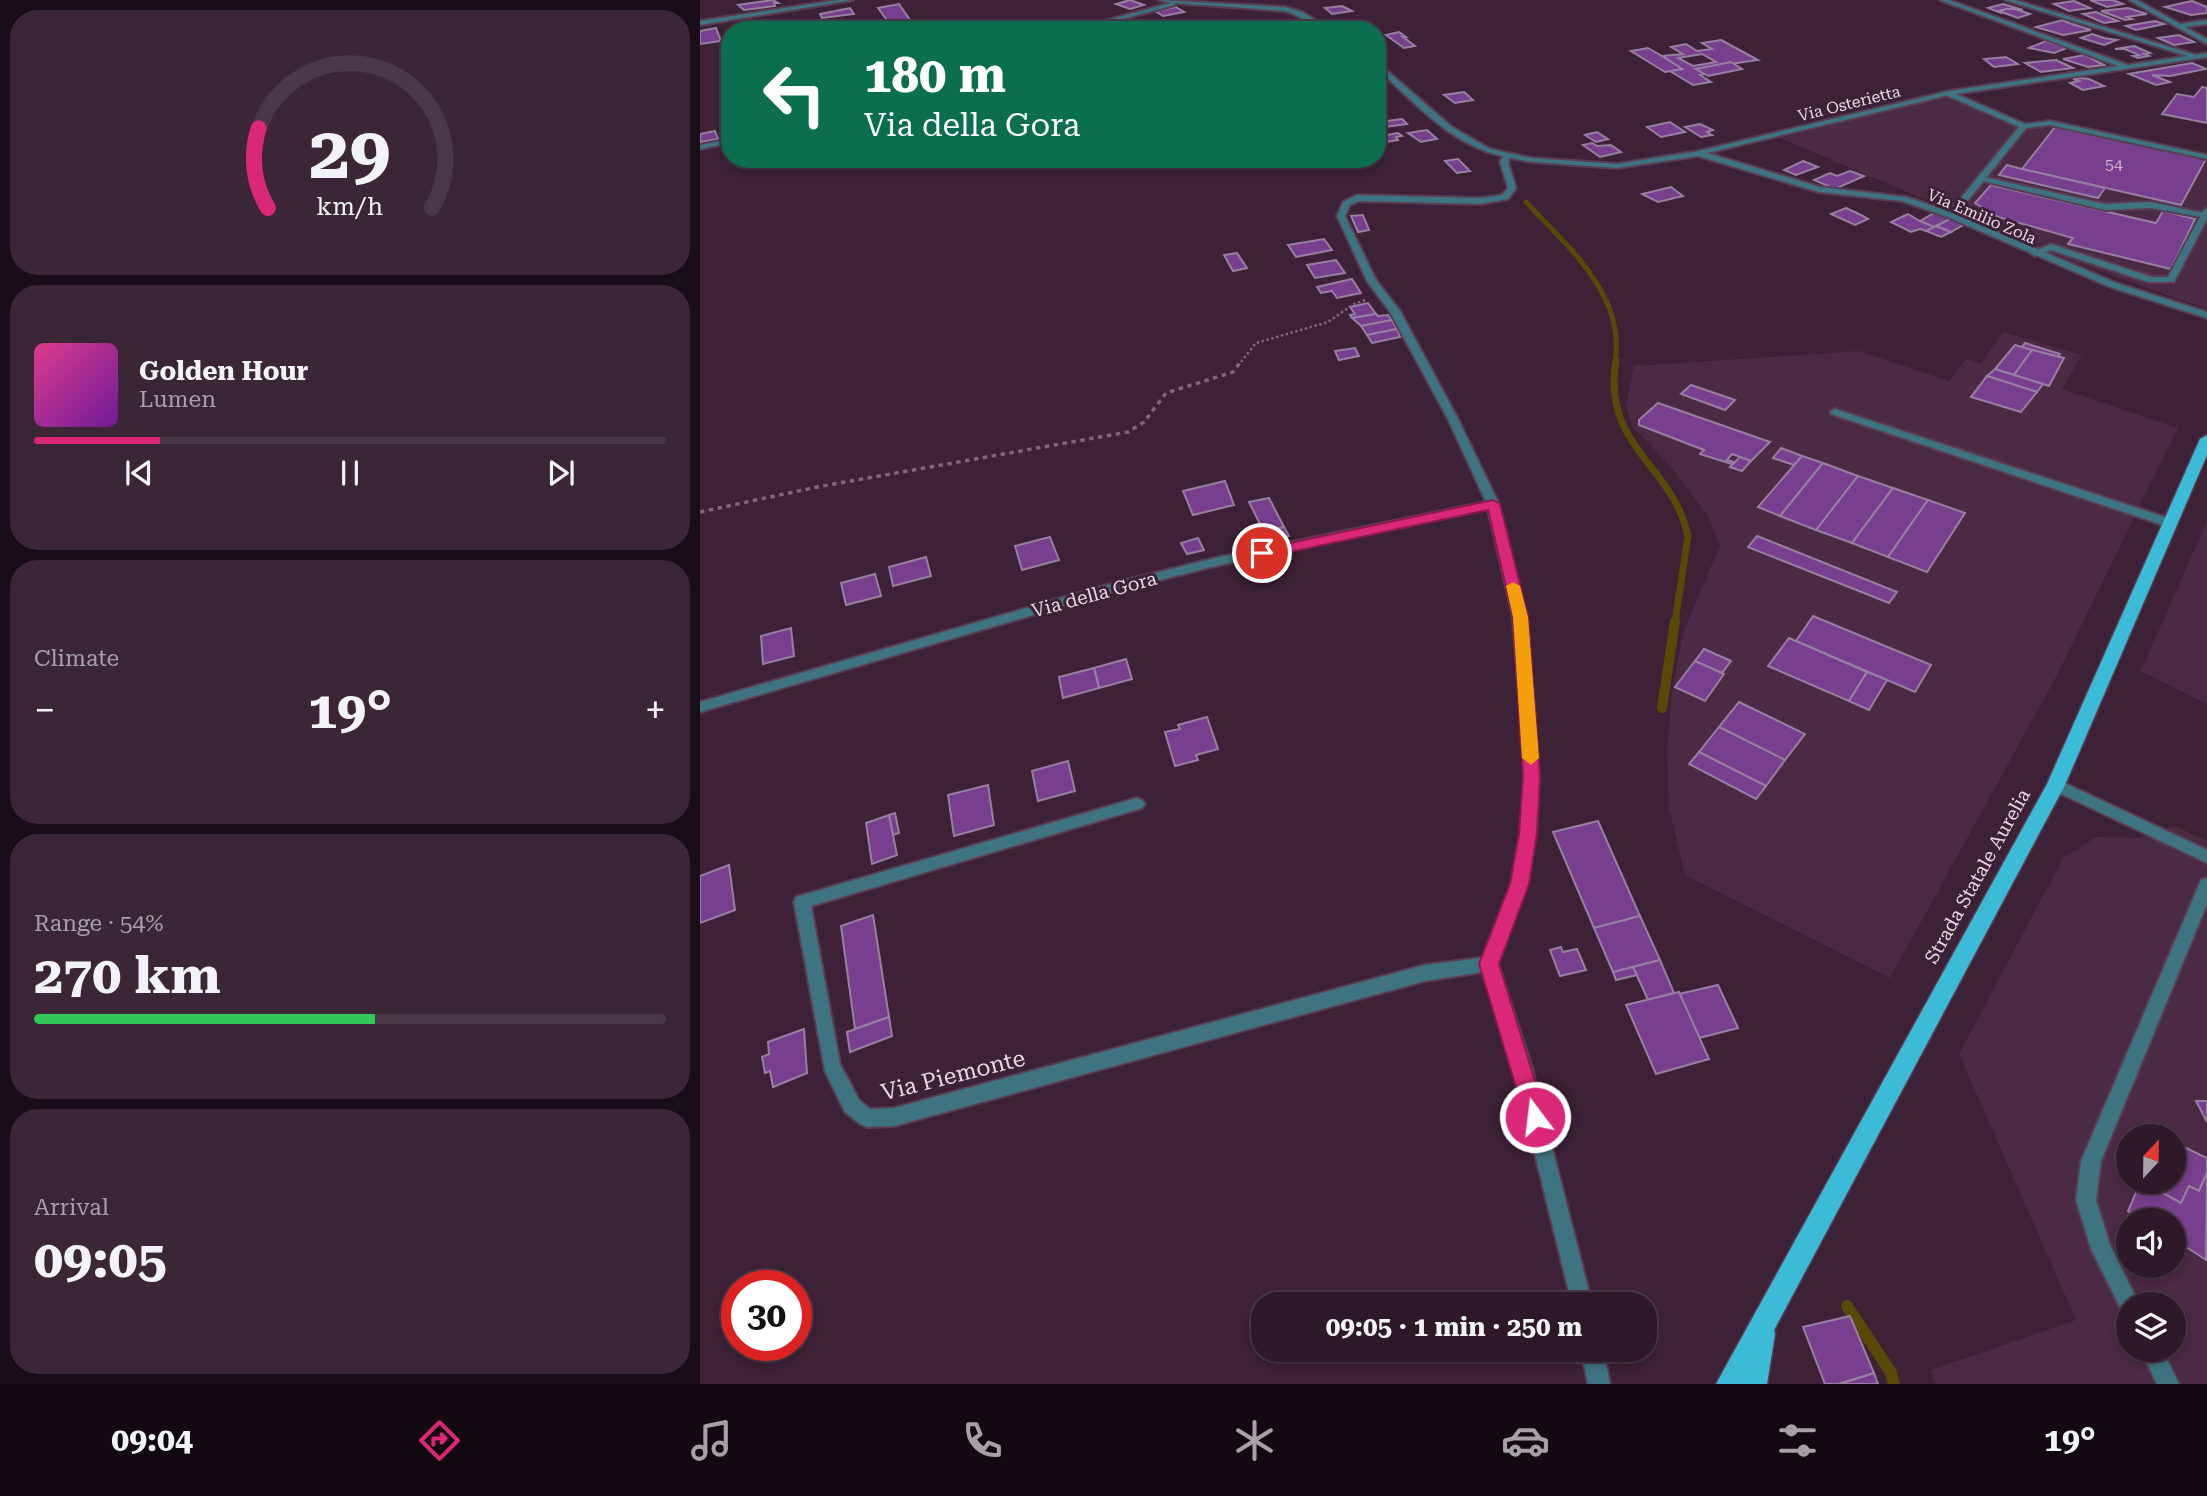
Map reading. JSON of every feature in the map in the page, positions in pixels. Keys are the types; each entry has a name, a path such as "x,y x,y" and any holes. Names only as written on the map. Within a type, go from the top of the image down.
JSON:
{"main road":[{"name":"Strada Statale Aurelia","path":"1730,1384 2056,785 2207,439"},
{"name":"Strada Statale Aurelia","path":"1753,1384 1764,1324"}],"street":[{"path":"700,23 850,0"},
{"path":"1162,0 1252,3 1300,13 1314,21"},
{"path":"1942,0 2130,68"},
{"name":"Via Osterietta","path":"2008,0 2203,56"},
{"path":"2132,0 2207,42"},
{"path":"1106,21 1180,1"},
{"path":"2180,26 2207,22"},
{"name":"Via Osterietta","path":"1507,156 1617,166 1699,153 1949,93 2008,82 2130,68 2203,56"},
{"path":"1386,72 1448,129 1488,151 1507,156 1504,162 1512,188 1506,197 1480,201 1357,198 1346,204 1341,216 1372,281 1395,311 1453,419 1493,504 1520,617 1532,776 1528,834 1519,884 1489,964 1522,1065 1579,1292"},
{"path":"1949,93 2024,126 2050,123 2207,157"},
{"path":"1948,214 1959,206 2024,126"},
{"path":"700,147 721,143"},
{"name":"Via Emilio Zola","path":"1699,153 1819,189 1888,196 1948,214 2113,285 2207,315"},
{"path":"1982,178 2105,207 2151,205 2206,213 2171,280 2151,280 2051,247 2035,253"},
{"path":"1835,412 2170,523"},
{"name":"Via della Gora","path":"700,707 1103,590 1215,562 1493,504"},
{"path":"2056,785 2207,858"},
{"name":"Via Piemonte","path":"1137,804 803,902 831,1065 852,1106 867,1118 894,1117 1424,973 1489,964"},
{"path":"2123,1292 2101,1249 2086,1200 2091,1161 2207,885"},
{"path":"1595,1362 1600,1384"},
{"path":"2157,1362 2168,1384"}],"path":[{"path":"700,512 817,487 1128,432 1144,422 1166,393 1233,372 1256,343 1338,318 1350,304 1385,297"}],"shaded area":[{"path":"1948,96 2015,126 2055,127 2207,159 2207,309 2060,257 1780,138"},
{"path":"2003,332 2082,355 2062,389 2178,428 2055,679 1890,978 1685,875 1669,808 1667,751 1672,694 1683,633 1720,545 1707,515 1672,468 1632,426 1626,405 1634,366 1859,351 1949,381 1966,359 1981,363"},
{"path":"2207,521 2207,704 2141,671"},
{"path":"2175,826 2207,841 2207,1384 1936,1384 1931,1370 2076,1320 1959,1054 2063,858 2096,837 2139,838"}],"building":[{"path":"773,0 778,3 774,3 775,6 744,10 738,5"},
{"path":"1130,0 1144,5 1130,9 1116,4"},
{"path":"2090,0 2113,0 2123,4 2107,7"},
{"path":"2074,1 2090,8 2069,11 2054,4"},
{"path":"2192,1 2207,7 2207,13 2191,15 2165,7"},
{"path":"899,4 910,20 888,21 878,8"},
{"path":"2003,4 2023,10 2006,9 1999,11 2004,12 2001,13 1988,8"},
{"path":"1342,6 1352,11 1332,14 1325,8"},
{"path":"1176,7 1184,12 1163,16 1155,11"},
{"path":"850,8 854,14 822,18 820,14"},
{"path":"2128,8 2147,14 2127,17 2132,19 2125,20 2101,11"},
{"path":"2006,9 2030,14 2018,18 1999,11"},
{"path":"2096,12 2118,21 2104,23 2083,14"},
{"path":"2063,20 2091,30 2063,35 2036,27"},
{"path":"2155,21 2164,24 2136,30 2126,26"},
{"path":"716,28 721,41 700,44 700,31"},
{"path":"1399,32 1415,46 1404,48 1386,35"},
{"path":"2092,34 2117,40 2104,45 2081,38"},
{"path":"2179,35 2194,42 2174,45 2158,38"},
{"path":"1721,40 1758,60 1696,69 1705,74 1700,75 1711,82 1693,85 1670,71 1682,69 1662,56 1683,54 1671,47 1686,44 1697,51 1712,49 1702,43","holes":["1702,54 1716,62 1693,66 1678,58"]},
{"path":"2046,41 2067,48 2054,53 2029,48"},
{"path":"2134,46 2150,53 2144,54 2149,56 2138,58 2133,56 2139,55 2125,49 2115,49"},
{"path":"1648,48 1682,69 1665,72 1631,51"},
{"path":"2085,55 2104,65 2088,67 2063,59"},
{"path":"2006,57 2018,64 1994,67 1984,59"},
{"path":"2056,60 2073,68 2041,72 2025,63"},
{"path":"1731,62 1742,69 1708,76 1696,69"},
{"path":"2192,63 2206,69 2170,76 2152,75 2170,82 2156,85 2129,74"},
{"path":"2079,78 2104,86 2083,90 2070,83 2079,81 2073,79"},
{"path":"2202,87 2207,88 2207,123 2162,114 2177,94 2194,97"},
{"path":"1464,92 1473,100 1455,103 1444,95"},
{"path":"1402,119 1407,124 1386,127 1386,121"},
{"path":"1670,122 1685,132 1661,137 1647,127"},
{"path":"1700,124 1713,130 1707,132 1712,135 1701,137 1685,127"},
{"path":"2055,127 2206,159 2181,205 2022,169"},
{"path":"1427,130 1437,139 1421,142 1408,133"},
{"path":"715,131 718,139 700,142 700,134"},
{"path":"1597,132 1608,139 1596,142 1585,135"},
{"path":"1398,133 1402,136 1396,137 1398,140 1386,142 1386,135"},
{"path":"1592,143 1597,146 1611,145 1621,152 1600,157 1583,145"},
{"path":"1458,159 1470,171 1457,173 1445,161"},
{"path":"1803,161 1818,167 1796,175 1784,170"},
{"path":"2007,165 2105,188 2098,198 1999,175"},
{"path":"1850,171 1864,176 1835,189 1814,180 1830,173 1837,176"},
{"path":"1991,185 2156,223 2163,211 2195,219 2171,269 2068,244 2073,238 1998,217 1975,203"},
{"path":"1671,187 1683,196 1658,202 1642,194"},
{"path":"1846,208 1868,219 1855,225 1831,214"},
{"path":"1936,212 1952,218 1934,227 1920,221"},
{"path":"1908,214 1934,227 1926,231 1920,229 1911,232 1891,222"},
{"path":"1363,215 1369,230 1358,232 1351,216"},
{"path":"1952,218 1965,224 1951,232 1936,226"},
{"path":"1936,226 1951,232 1941,237 1926,231"},
{"path":"1324,239 1332,250 1296,257 1288,245"},
{"path":"1237,253 1247,268 1233,271 1224,255"},
{"path":"1336,260 1345,273 1315,278 1307,265"},
{"path":"1352,279 1361,293 1337,298 1332,291 1321,293 1317,287"},
{"path":"1368,303 1376,314 1352,318 1350,315 1355,314 1350,307"},
{"path":"1388,315 1392,320 1361,326 1352,318"},
{"path":"1392,320 1397,329 1367,335 1361,326"},
{"path":"1397,329 1400,337 1372,343 1367,335"},
{"path":"2025,343 2060,354 2056,358 2022,347"},
{"path":"2015,345 2032,350 2014,375 1995,369"},
{"path":"1355,348 1359,356 1339,360 1335,351"},
{"path":"2032,350 2064,358 2049,386 2014,375"},
{"path":"1995,369 2043,384 2037,392 1987,376"},
{"path":"1987,376 2037,392 2021,412 1971,397"},
{"path":"1691,385 1735,400 1725,410 1681,394"},
{"path":"1658,403 1770,442 1751,461 1732,454 1727,460 1734,462 1732,464 1700,454 1704,450 1639,425 1639,420"},
{"path":"1781,448 1802,456 1794,465 1773,458"},
{"path":"1802,456 1823,463 1780,516 1758,507"},
{"path":"1740,457 1751,461 1742,471 1730,467"},
{"path":"1823,463 1858,476 1816,530 1780,516"},
{"path":"1858,476 1893,488 1852,543 1816,530"},
{"path":"1225,481 1234,505 1193,515 1183,491"},
{"path":"1893,488 1928,500 1888,557 1852,543"},
{"path":"1269,498 1284,527 1264,532 1249,502"},
{"path":"1928,500 1965,513 1927,572 1888,557"},
{"path":"1284,527 1289,536 1277,540 1272,530"},
{"path":"1757,536 1897,592 1889,603 1748,547"},
{"path":"1050,537 1059,560 1022,570 1015,546"},
{"path":"1198,538 1204,550 1187,554 1181,543"},
{"path":"926,557 931,576 893,586 889,567"},
{"path":"875,574 881,596 846,605 841,583"},
{"path":"1813,616 1931,665 1915,692 1796,641"},
{"path":"791,628 794,656 763,664 761,636"},
{"path":"1789,638 1867,672 1849,701 1768,666"},
{"path":"1704,649 1731,661 1722,673 1695,661"},
{"path":"1126,659 1132,679 1099,688 1094,668"},
{"path":"1695,661 1724,674 1705,701 1675,687"},
{"path":"1094,668 1099,688 1063,698 1059,677"},
{"path":"1867,672 1887,680 1869,710 1849,701"},
{"path":"1739,702 1805,734 1785,760 1719,727"},
{"path":"1207,717 1218,749 1196,755 1198,760 1175,766 1165,732 1180,729 1178,725"},
{"path":"1719,727 1785,760 1766,786 1699,752"},
{"path":"1699,752 1766,786 1756,799 1689,764"},
{"path":"1068,761 1075,791 1038,801 1032,771"},
{"path":"988,785 994,825 954,836 948,795"},
{"path":"895,813 899,833 893,835 889,815"},
{"path":"889,815 897,855 872,864 866,823"},
{"path":"1598,821 1640,916 1594,928 1553,832"},
{"path":"729,865 735,910 700,923 700,876"},
{"path":"873,915 889,1017 855,1029 841,926"},
{"path":"1640,916 1660,960 1613,972 1594,928"},
{"path":"1561,947 1563,952 1577,949 1586,970 1560,976 1550,950"},
{"path":"1660,960 1674,993 1648,1000 1633,967"},
{"path":"1633,967 1637,975 1616,980 1613,972"},
{"path":"1718,985 1738,1028 1699,1038 1679,994"},
{"path":"1679,992 1709,1059 1656,1074 1626,1005"},
{"path":"889,1017 892,1036 850,1052 847,1032"},
{"path":"804,1029 807,1073 773,1087 770,1071 765,1073 762,1057 769,1054 768,1042"},
{"path":"2196,1101 2207,1101 2207,1122"},
{"path":"2186,1148 2207,1158 2207,1173 2199,1191 2189,1186 2186,1192"},
{"path":"2207,1173 2206,1260 2186,1247 2186,1208 2129,1208 2135,1194 2165,1194 2181,1203 2189,1186 2199,1191"},
{"path":"2166,1194 2185,1194 2181,1203"},
{"path":"1850,1316 1874,1373 1838,1384 1825,1384 1803,1327"},
{"path":"1874,1373 1878,1384 1840,1384"}],"waterway":[{"path":"1526,202 1576,255 1603,294 1612,315 1616,338 1615,362"},
{"path":"1616,360 1614,389 1619,414 1628,435 1680,512 1688,536 1675,622"},
{"path":"1662,708 1675,621"},
{"path":"1847,1306 1890,1371 1894,1384"}],"slow traffic":[{"path":"1513,586 1520,617 1531,758"}],"route":[{"path":"1262,553 1493,504 1520,617 1532,776 1528,834 1519,884 1489,964 1522,1065 1535,1117"}]}
